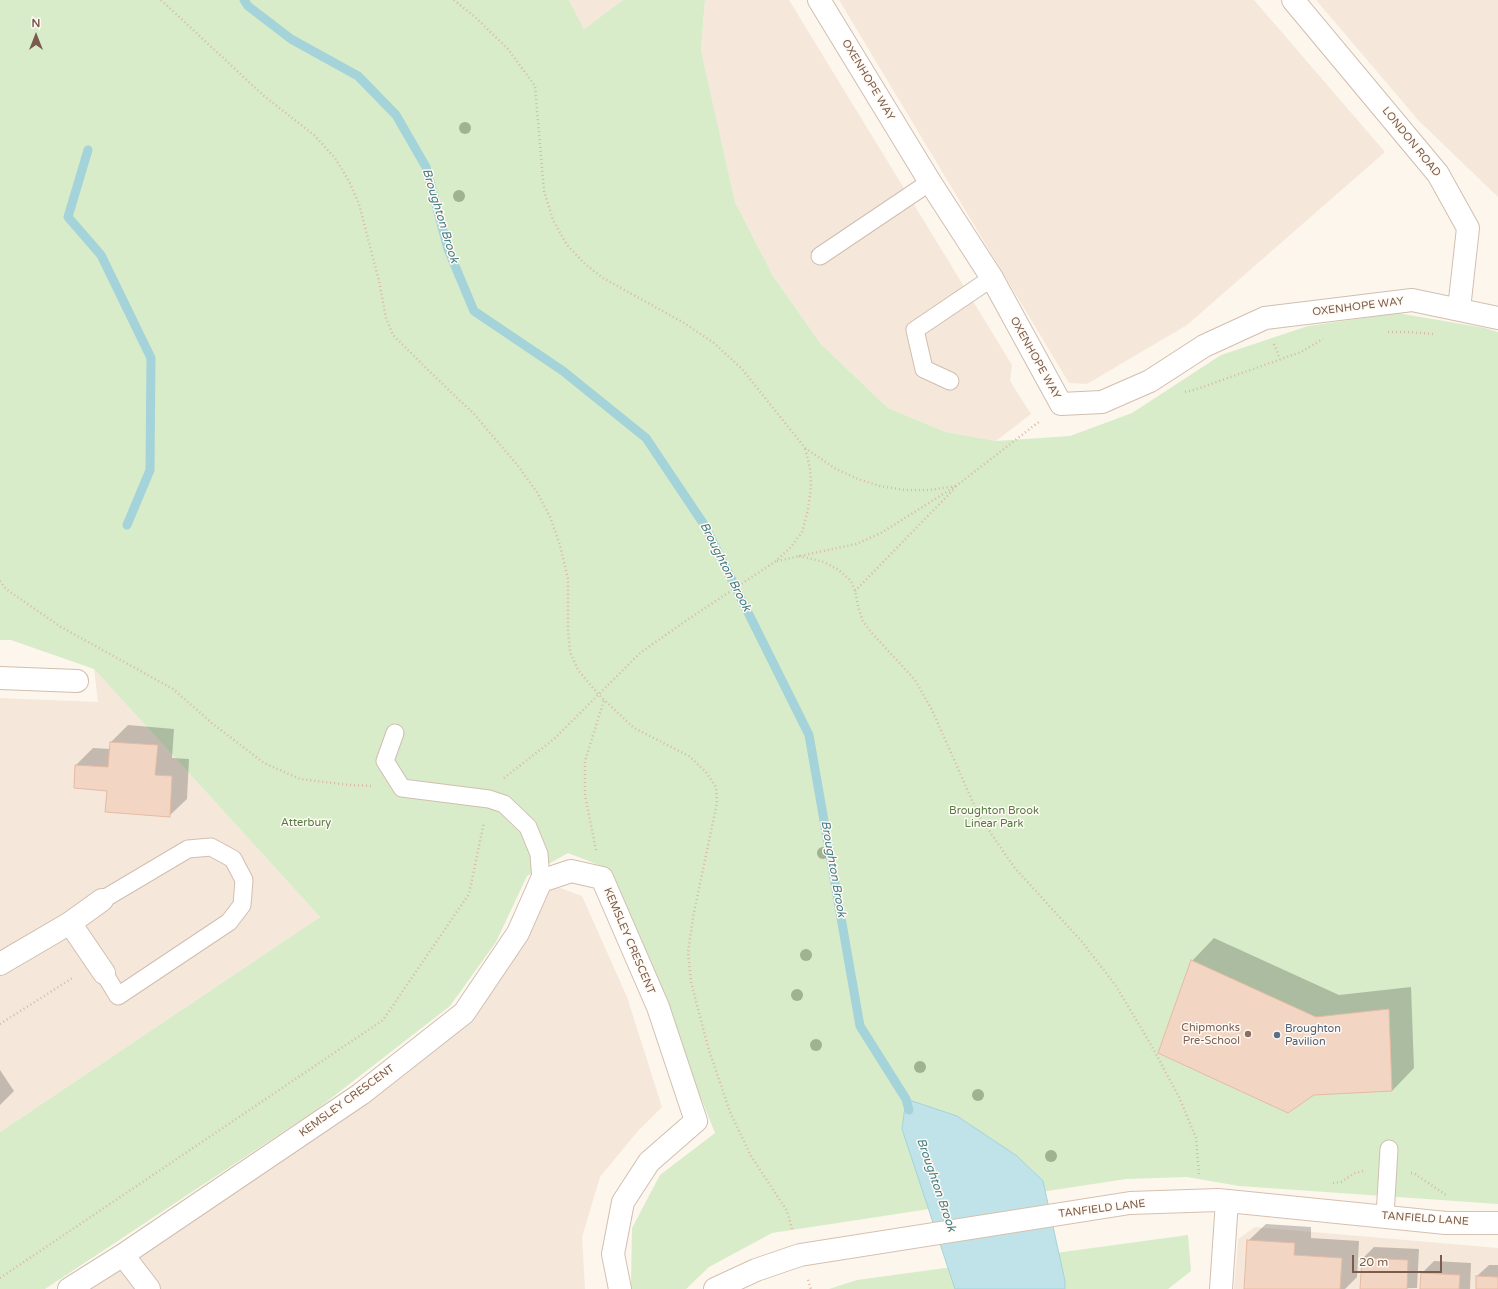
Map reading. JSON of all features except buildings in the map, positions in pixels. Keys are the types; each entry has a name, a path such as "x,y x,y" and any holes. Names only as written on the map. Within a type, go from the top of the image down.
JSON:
{"street":[{"name":"OXENHOPE WAY","path":"818,0 930,182 992,278 1061,404 1102,402 1150,381 1204,346 1265,318 1412,300 1498,318"},
{"name":"LONDON ROAD","path":"1293,0 1438,174 1468,228 1459,309"},
{"path":"0,678 77,681"},
{"name":"KEMSLEY CRESCENT","path":"69,1289 123,1255 361,1094 464,1012 518,933 541,881 571,871 602,878 658,1007 696,1121 649,1162 623,1202 613,1254 620,1289"},
{"path":"0,964 70,923 102,900"},
{"path":"70,923 104,973"},
{"name":"TANFIELD LANE","path":"717,1288 756,1270 800,1255 1130,1203 1227,1201 1446,1223 1498,1223"},
{"path":"1221,1289 1227,1201"},
{"path":"123,1255 149,1289"}],"lane":[{"path":"820,256 930,182"},
{"path":"950,381 924,369 915,330 992,278"},
{"path":"395,733 386,761 402,788 489,799 504,804 528,828 539,854 541,881"},
{"path":"102,900 188,849 211,847 233,859 244,880 242,905 229,922 118,996 104,973"},
{"path":"1386,1216 1389,1149"}],"path":[{"path":"161,0 264,96 314,135 335,158 349,181 359,204 379,281 386,318 393,335 474,414 519,467 538,494 550,517 560,545 568,579 568,631 570,652 578,670 598,695 634,728 689,756 706,772 716,787 717,803 698,894 688,953 691,982 708,1047 730,1112 751,1156 787,1211 800,1255"},
{"path":"454,0 476,18 508,49 535,86 544,191 553,220 567,245 585,264 603,278 684,322 714,343 742,369 805,448 836,469 858,479 880,486 904,490 929,490 956,486"},
{"path":"1385,332 1435,334"},
{"path":"1150,381 1162,394 1194,390 1302,352 1328,337"},
{"path":"776,561 856,544 881,533 956,486 1061,404"},
{"path":"0,1278 383,1020 469,894 491,788 554,739 640,653 776,561 791,547 802,532 808,510 811,487 810,468 805,448"},
{"path":"855,591 956,486"},
{"path":"799,556 824,562 839,570 851,581 863,621 871,632 915,680 932,710 979,816 1014,867 1083,943 1116,986 1150,1043 1179,1097 1196,1138 1202,1201"},
{"path":"0,580 6,589 61,627 173,689 213,724 264,763 300,779 350,785 402,788"},
{"path":"602,878 585,795 585,761 604,700"},
{"path":"0,1024 75,977 75,971"}],"shaded area":[{"path":"569,0 623,0 584,29"},
{"path":"705,0 789,0 1012,365 1010,381 1031,414 996,441 946,432 888,408 821,344 773,276 735,202 701,50"},
{"path":"839,0 1254,0 1385,152 1187,325 1087,384 1069,383"},
{"path":"1316,0 1498,0 1498,197 1419,121"},
{"path":"94,669 320,917 0,1132 0,698 98,702"},
{"path":"541,881 582,896 627,997 662,1107 637,1132 600,1177 582,1237 585,1289 69,1289 464,1013"},
{"path":"1255,1227 1498,1248 1498,1289 1234,1289 1238,1239"}],"green space":[{"name":"Broughton Brook Linear Park","path":"0,0 569,0 584,29 623,0 705,0 701,50 735,202 773,276 821,344 888,408 946,432 996,441 1070,436 1132,413 1221,355 1308,326 1397,313 1485,328 1498,332 1498,1204 1239,1186 1187,1177 1126,1179 772,1233 709,1267 686,1289 632,1289 632,1228 660,1175 715,1133 609,869 568,853 527,876 496,942 450,1006 316,1110 45,1289 0,1289 0,1132 320,917 94,669 11,640 0,640"},
{"path":"1188,1235 1191,1271 1168,1289 829,1289 857,1280"}],"water":[{"path":"906,1099 957,1116 1017,1156 1043,1181 1065,1281 1065,1289 955,1289 902,1129"}],"waterway":[{"name":"Broughton Brook","path":"244,0 248,6 291,39 358,76 396,115 426,167 448,249 474,311 563,371 646,438 705,526 809,735 860,1026 906,1099 909,1110"},
{"path":"88,150 68,217 101,255 151,358 150,470 127,525"}],"place":[{"name":"Chipmonks Pre-School","path":"1248,1034"},
{"name":"Broughton Pavilion","path":"1277,1035"}],"park label":[{"name":"Atterbury","path":"306,823"}]}
